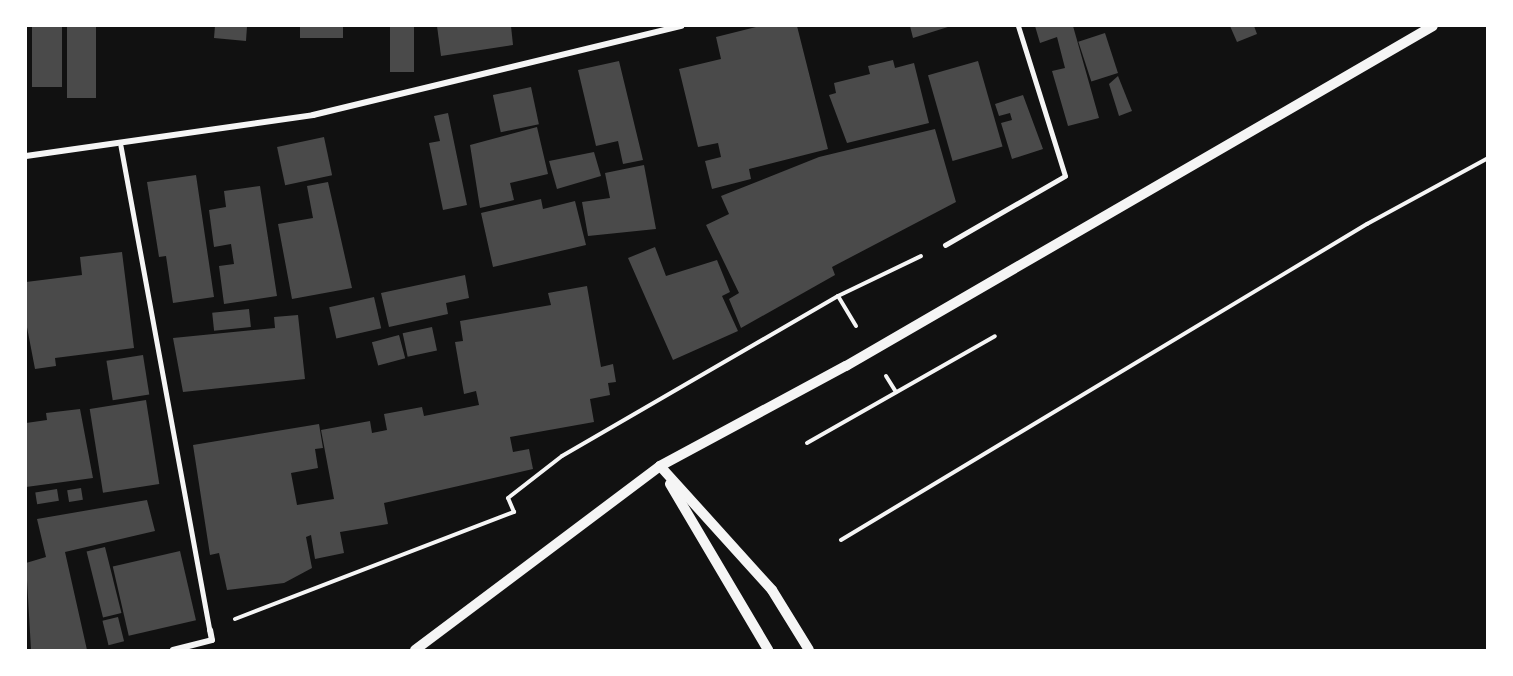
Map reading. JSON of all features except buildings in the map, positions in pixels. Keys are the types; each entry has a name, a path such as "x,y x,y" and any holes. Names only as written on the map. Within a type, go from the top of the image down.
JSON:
{"street":[{"path":"26,156 122,146 313,116 681,26"},
{"path":"415,651 660,466 846,366 1433,26"},
{"path":"660,466 772,590 809,651"},
{"path":"660,466 768,651"},
{"path":"173,651 212,640 210,630"}],"lane":[{"path":"945,245 1065,176 1018,26"},
{"path":"122,146 210,630"}],"path":[{"path":"841,540 1356,230 1488,158"},
{"path":"210,630 514,512 508,498 562,456 838,296 945,245"},
{"path":"807,443 995,336"}]}
